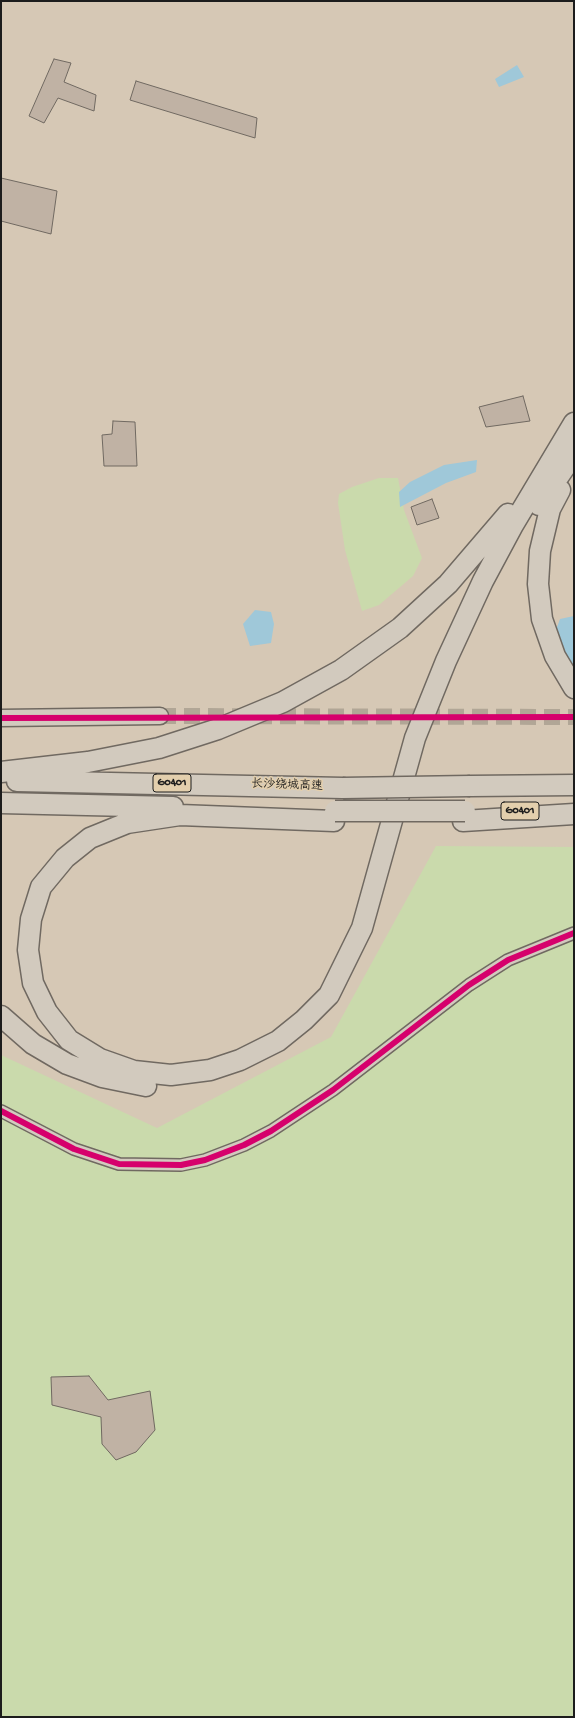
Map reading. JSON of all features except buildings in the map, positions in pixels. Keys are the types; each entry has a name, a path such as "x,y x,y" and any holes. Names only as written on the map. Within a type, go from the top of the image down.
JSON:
{"highway":[{"path":"1,1016 33,1044 67,1064 102,1077 147,1086 190,1085 233,1076 278,1056 314,1028 336,1002 356,969 373,929 420,761 447,689 477,620 511,553 544,496 565,452 574,423"},
{"path":"1,772 88,762 159,748 218,729 283,702 341,670 400,628 448,584 565,452"},
{"path":"565,452 486,574 446,661 414,738 362,928 345,966 329,995 304,1020 278,1041 240,1060 210,1070 171,1076 134,1071 100,1059 69,1040 47,1012 33,983 28,950 31,919 41,887 65,858 90,838 127,823 180,815 334,816 464,816 574,814"},
{"path":"574,461 550,509 540,551 538,584 542,619 555,656 574,688"},
{"name":"长沙绕城高速","path":"1,781 85,781 343,788 574,786"},
{"name":"长沙绕城高速","path":"1,803 334,816"},
{"name":"G0401","path":"464,816 574,810"}],"street":[{"path":"1,718 160,716"},
{"path":"1,1111 74,1150 119,1164 180,1166 205,1160 244,1145 283,1123 333,1090 469,985 508,960 574,933"}],"green space":[{"path":"379,478 398,478 404,510 422,558 413,576 379,605 362,611 345,550 338,503 339,494 352,487"},
{"path":"436,846 574,847 574,1717 1,1717 1,1055 157,1128 331,1037"}],"water":[{"path":"517,65 524,77 499,87 495,79"},
{"path":"477,460 476,472 446,483 400,507 399,492 410,482 444,465"},
{"path":"255,610 271,612 274,624 271,643 250,646 243,624"},
{"path":"574,616 574,666 566,654 556,630 560,619"}],"tunnel":[{"path":"160,716 574,717"}],"cycle path":[{"path":"1,718 574,717"},
{"path":"1,1111 74,1149 119,1164 181,1165 205,1160 244,1145 271,1131 333,1090 469,985 508,960 574,933"}]}
